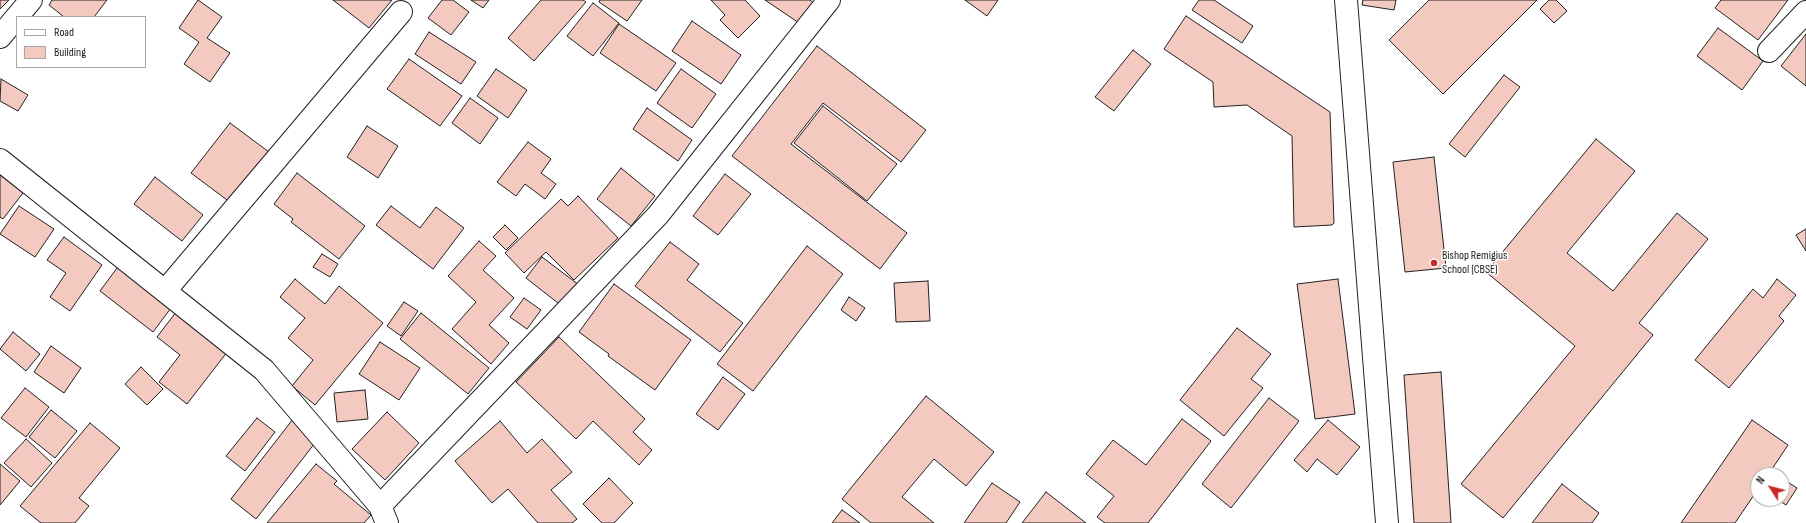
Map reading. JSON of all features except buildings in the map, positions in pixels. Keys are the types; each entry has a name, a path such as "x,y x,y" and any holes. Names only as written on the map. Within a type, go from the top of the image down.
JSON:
{"street":[{"path":"18,16 31,0"},
{"path":"0,160 264,370 384,515 658,215 829,0"},
{"path":"1346,0 1388,523"},
{"path":"165,291 401,12"},
{"path":"1769,51 1806,12"},
{"path":"0,37 16,18"}],"place":[{"name":"Bishop Remigius School (CBSE)","path":"1434,263"}]}
